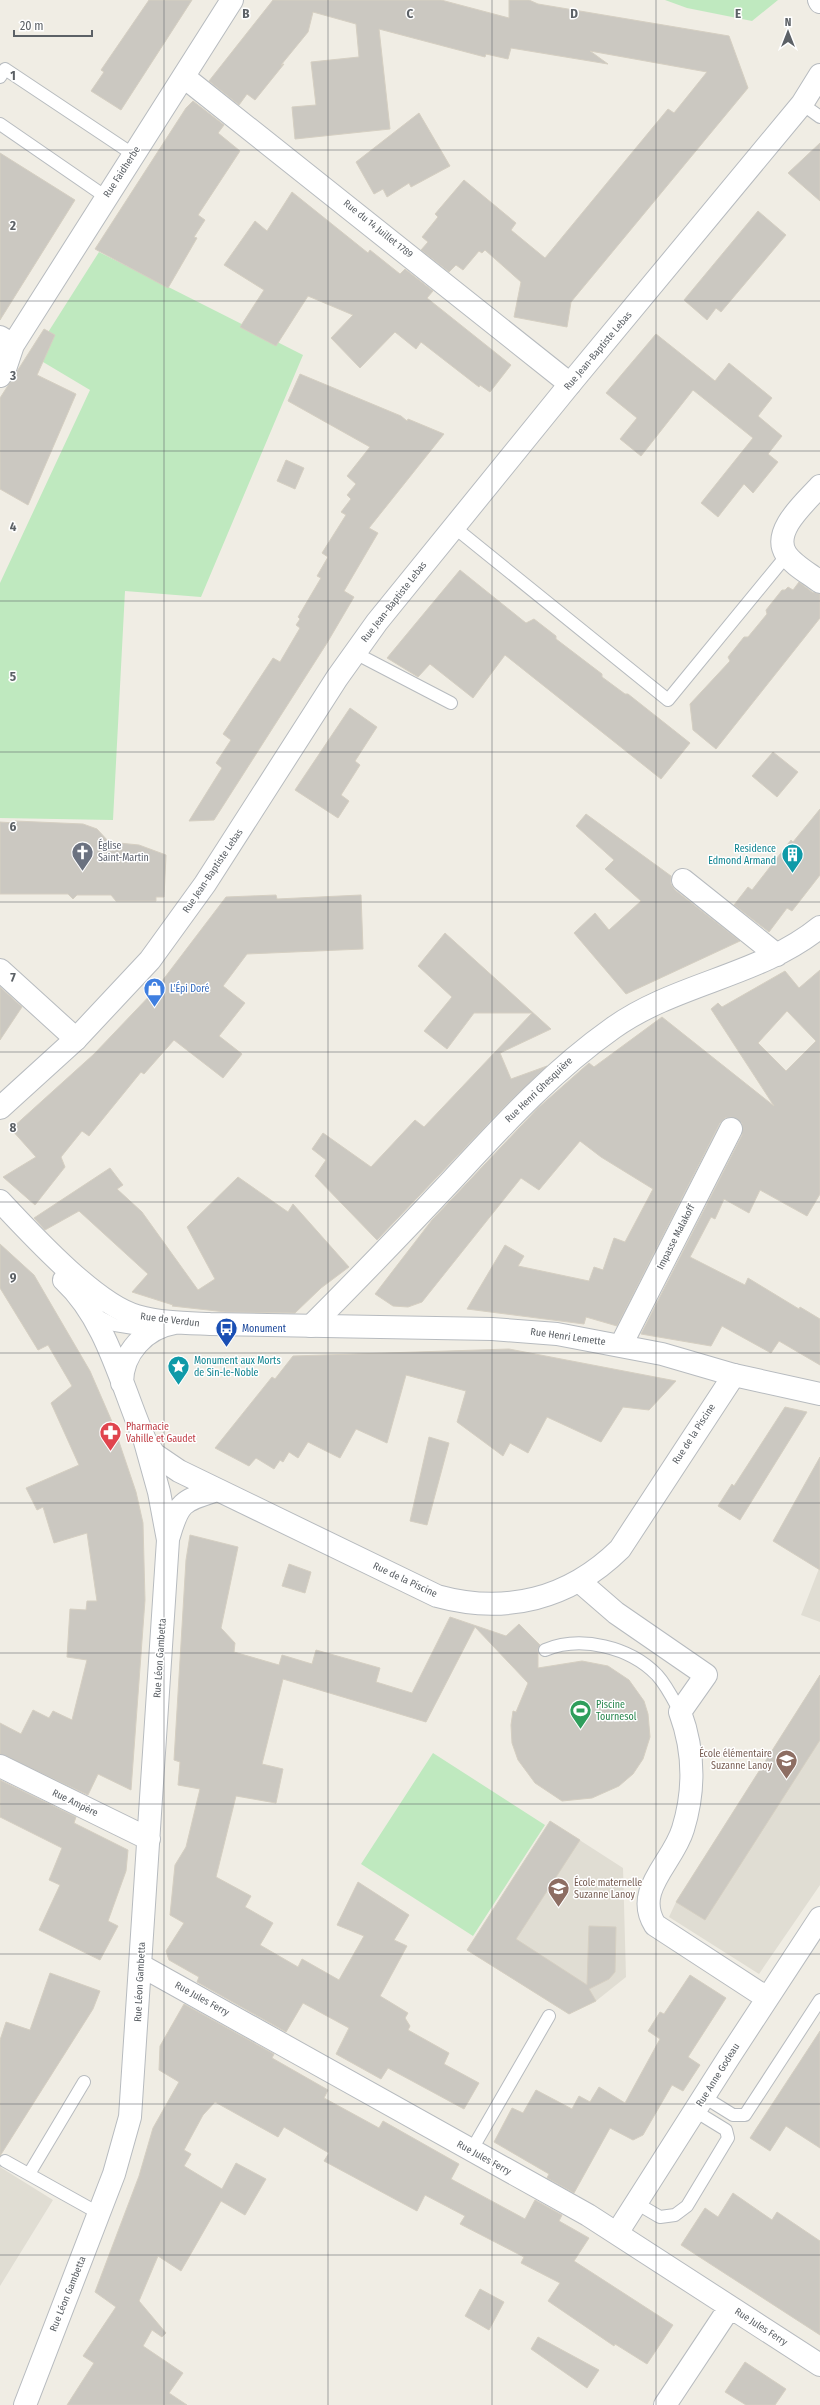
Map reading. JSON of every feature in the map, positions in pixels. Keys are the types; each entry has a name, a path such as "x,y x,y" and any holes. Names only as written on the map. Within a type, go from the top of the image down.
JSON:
{"street":[{"name":"Rue Faidherbe","path":"0,376 6,366 6,341 134,155 232,0"},
{"name":"Rue Jean-Baptiste Lebas","path":"0,1108 76,1039 130,984 176,926 355,653 396,597 802,104 820,76"},
{"name":"Rue du 14 Juillet 1789","path":"184,77 570,384"},
{"name":"Rue Jean-Baptiste Lebas","path":"802,104 820,88"},
{"path":"820,486 787,525 782,541 787,555 820,582"},
{"path":"683,880 777,955"},
{"name":"Rue Henri Ghesquière","path":"310,1326 376,1261 524,1102 572,1058 614,1027 645,1009 777,955 820,927"},
{"path":"0,970 76,1039"},
{"name":"Impasse Malakoff","path":"621,1345 731,1129"},
{"name":"Rue de Verdun","path":"0,1201 44,1245 103,1299 119,1309 137,1316 178,1322 310,1326"},
{"path":"0,1222 71,1287 88,1309"},
{"name":"Rue Léon Gambetta","path":"88,1309 105,1340 144,1438 158,1486 168,1540"},
{"path":"122,1383 122,1373 127,1358 137,1344 151,1331 165,1325 178,1322"},
{"name":"Rue Henri Lemette","path":"310,1326 492,1329 557,1334 621,1345 820,1394"},
{"name":"Rue de la Piscine","path":"144,1438 154,1454 217,1490 432,1594 454,1601 495,1605 513,1604 546,1596 579,1581 608,1561 631,1534 734,1374"},
{"name":"Rue Léon Gambetta","path":"25,2405 100,2214 122,2151 130,2117 168,1540 177,1510 182,1504 192,1497 217,1490"},
{"path":"579,1581 616,1613 706,1675 680,1712 690,1747 692,1766 690,1797 683,1830 677,1845 648,1895 647,1907 655,1925 767,1998"},
{"name":"Rue Ampère","path":"0,1766 149,1839"},
{"name":"Rue Anne Godeau","path":"617,2233 767,1998 820,1918"},
{"name":"Rue Jules Ferry","path":"140,1965 617,2233 820,2365"},
{"path":"665,2405 730,2307"}],"lane":[{"path":"0,77 5,69 134,155"},
{"path":"802,104 820,117"},
{"path":"0,124 106,197"},
{"path":"454,527 668,700 787,555"},
{"path":"355,653 451,704"},
{"path":"88,1309 115,1325 151,1331 517,1339 570,1346 734,1374"},
{"path":"545,1650 557,1645 585,1642 618,1651 656,1674 680,1712"},
{"path":"700,2104 733,2115 745,2115 820,2000"},
{"path":"471,2151 549,2016"},
{"path":"29,2174 84,2082"},
{"path":"636,2203 660,2217 675,2215 687,2206 728,2138 726,2130 700,2104"},
{"path":"5,2161 100,2214"}],"shaded area":[{"path":"820,1566 820,1622 801,1615"},
{"name":"École élémentaire Suzanne Lanoy","path":"820,1675 820,1885 759,1974 669,1917 676,1902"},
{"name":"École maternelle Suzanne Lanoy","path":"550,1821 623,1868 626,1977 596,2001 569,2014 467,1950"},
{"path":"0,2167 53,2200 0,2286"}],"green space":[{"path":"665,0 778,0 752,21 687,8"},
{"path":"99,252 303,355 201,597 125,591 113,820 0,818 0,583 90,390 33,356"},
{"path":"433,1753 545,1825 473,1936 361,1864"}],"building":[{"path":"149,0 192,0 121,110 91,91 104,72 101,70"},
{"path":"273,0 441,0 509,18 509,0 529,0 538,4 729,36 748,88 571,302 567,327 514,317 521,282 485,250 482,253 479,251 463,270 456,265 449,272 421,250 428,242 422,237 438,217 435,214 464,180 516,223 511,230 545,258 668,109 674,113 707,72 590,51 608,64 511,48 508,59 486,54 485,57 379,29 390,129 295,139 292,107 316,105 311,62 359,57 356,24 313,12 308,32 281,65 284,64 255,100 247,94 239,105 209,81"},
{"path":"193,101 224,125 218,133 240,151 198,215 205,220 194,237 197,238 168,288 95,249 186,108"},
{"path":"419,113 450,166 411,187 409,183 387,197 383,189 374,194 356,162"},
{"path":"820,143 820,201 788,173"},
{"path":"0,153 75,200 0,320"},
{"path":"292,192 368,253 370,250 400,274 405,269 433,291 427,298 511,365 490,392 480,385 479,387 421,342 416,349 395,332 360,368 331,338 353,315 308,296 276,346 240,327 264,290 224,265 255,221 267,231"},
{"path":"758,211 786,235 721,312 716,308 707,320 684,300"},
{"path":"44,329 55,335 37,375 76,394 28,505 0,489 0,398"},
{"path":"656,334 715,381 729,363 772,398 758,416 782,436 768,454 778,462 753,493 744,484 718,517 701,503 753,438 693,390 641,456 620,439 637,418 606,393"},
{"path":"300,374 401,416 407,421 408,419 444,434 369,528 378,533 344,591 354,597 327,643 214,820 189,821 222,768 216,763 231,740 223,734 273,658 280,662 300,628 296,625 300,619 298,617 321,578 317,576 328,557 322,553 346,515 341,512 351,499 347,495 356,484 347,476 370,447 288,401"},
{"path":"286,460 304,468 295,489 277,481"},
{"path":"460,570 526,623 534,619 556,636 556,639 602,674 602,677 625,694 628,694 690,743 661,779 505,655 473,698 430,664 418,677 387,658"},
{"path":"799,582 812,592 820,594 820,618 716,749 693,730 690,704 730,661 728,657 744,637 748,637 767,614 766,610 782,590 785,590 788,587 793,590"},
{"path":"350,708 377,727 355,761 360,765 341,795 349,801 338,818 295,790"},
{"path":"773,752 798,772 777,797 752,776"},
{"name":"Residence Edmond Armand","path":"820,809 820,875 792,911 787,908 769,932 734,905 748,887 752,890 791,840 793,842"},
{"path":"586,814 671,876 671,884 675,890 740,941 626,994 574,933 595,913 609,930 641,901 605,869 614,860 576,826"},
{"name":"Église Saint-Martin","path":"15,821 83,824 97,829 109,842 139,845 166,855 164,897 156,897 156,901 116,901 111,895 77,895 73,899 68,894 0,894 0,822 15,823"},
{"path":"276,895 277,899 361,895 363,949 247,954 223,986 245,1003 219,1036 242,1054 223,1078 174,1040 144,1074 141,1072 89,1136 82,1131 61,1157 65,1167 35,1205 3,1177 36,1157 11,1129 94,1054 156,989 226,897"},
{"path":"445,933 551,1029 500,1053 511,1079 547,1066 501,1110 377,1240 315,1176 326,1160 312,1149 323,1133 371,1167 415,1120 424,1127 532,1013 474,1013 447,1049 424,1031 452,997 418,966"},
{"path":"820,970 820,1194 807,1216 760,1190 749,1213 724,1199 715,1219 711,1217 690,1257 745,1285 748,1278 799,1309 800,1307 820,1319 820,1365 779,1341 771,1353 722,1326 711,1346 641,1334 742,1135 742,1123 731,1117 725,1118 720,1123 617,1326 586,1317 584,1324 467,1309 505,1245 524,1256 518,1266 589,1281 594,1267 603,1270 614,1238 625,1242 653,1189 601,1157 580,1141 539,1190 521,1178 422,1302 408,1307 393,1306 375,1294 432,1220 538,1108 589,1063 594,1067 662,1017 774,1106 711,1009 718,1003 722,1007 785,971 799,988","holes":["787,1011 816,1041 786,1071 758,1043"]},
{"path":"0,987 22,1007 0,1040"},
{"path":"110,1168 123,1185 117,1189 142,1212 198,1290 215,1279 187,1227 238,1177 288,1212 293,1204 349,1267 321,1288 295,1313 226,1312 172,1306 173,1305 132,1292 148,1274 79,1211 45,1230 34,1218"},
{"path":"0,1244 34,1275 90,1371 113,1424 136,1492 143,1523 145,1600 131,1790 98,1774 88,1795 0,1754 0,1723 21,1734 33,1710 49,1718 53,1711 72,1720 87,1660 67,1657 70,1609 86,1610 87,1601 97,1601 87,1533 54,1543 43,1507 37,1510 26,1488 79,1465 51,1403 72,1386 48,1345 38,1350 0,1288"},
{"path":"509,1349 676,1381 649,1410 623,1407 601,1442 547,1417 528,1453 510,1443 503,1456 457,1422 466,1391 406,1375 387,1443 356,1429 340,1458 308,1442 298,1458 289,1452 283,1462 280,1460 274,1469 256,1458 249,1466 215,1448 272,1377 275,1379 293,1356"},
{"path":"785,1407 807,1412 740,1520 718,1506 732,1484 734,1486"},
{"path":"429,1437 449,1443 427,1525 410,1521"},
{"path":"820,1457 820,1570 773,1541"},
{"path":"190,1535 238,1547 221,1628 235,1643 234,1652 279,1665 282,1655 312,1664 316,1650 380,1668 376,1682 412,1693 450,1617 506,1636 519,1624 540,1645 538,1649 538,1668 582,1661 608,1666 629,1680 644,1701 648,1714 650,1737 643,1759 633,1774 619,1786 592,1798 562,1801 535,1783 518,1760 512,1743 511,1725 513,1711 516,1712 528,1683 475,1627 426,1722 283,1679 262,1764 283,1769 276,1803 236,1796 216,1877 251,1896 245,1907 273,1923 260,1945 298,1967 302,1959 339,1980 364,1936 337,1925 358,1882 409,1915 394,1940 407,1946 380,1996 408,2013 405,2018 410,2026 408,2030 449,2053 444,2064 479,2083 464,2109 388,2068 381,2079 336,2054 349,2028 303,2003 286,2032 197,1982 199,1977 169,1960 166,1951 184,1923 170,1915 175,1865 186,1847 200,1789 178,1785 180,1762 174,1760 186,1560"},
{"path":"289,1564 311,1572 305,1593 282,1586"},
{"path":"820,1675 820,1740 705,1920 676,1902"},
{"path":"0,1780 76,1817 74,1823 128,1850 126,1871 108,1921 118,1926 100,1960 39,1930 60,1885 49,1880 62,1848 0,1817"},
{"path":"550,1821 580,1840 516,1939 587,1985 589,1926 616,1927 615,1972 609,1979 589,1989 596,2001 569,2014 467,1950"},
{"path":"50,1973 100,1991 93,2009 0,2156 0,2040 6,2022 30,2030"},
{"path":"690,1975 726,1998 688,2057 700,2065 683,2091 672,2085 643,2135 633,2140 610,2128 574,2193 547,2178 549,2174 494,2142 512,2108 523,2113 536,2090 572,2109 579,2096 590,2102 599,2087 625,2103 660,2039 648,2031 660,2012 664,2014"},
{"path":"184,2004 274,2054 272,2058 328,2090 324,2098 379,2128 383,2121 459,2164 451,2179 525,2219 535,2200 562,2215 559,2221 589,2238 574,2261 673,2325 647,2364 615,2344 614,2346 548,2301 560,2283 521,2263 524,2257 460,2224 465,2216 425,2195 417,2211 324,2161 329,2153 284,2127 278,2137 215,2102 203,2115 184,2150 191,2154 184,2166 222,2189 236,2163 266,2179 245,2215 221,2201 181,2271 158,2256 139,2301 166,2333 162,2337 152,2330 143,2346 183,2373 169,2393 187,2405 67,2405 94,2363 83,2356 116,2307 95,2292 139,2176 153,2128 179,2082 159,2070 160,2046"},
{"path":"820,2031 820,2148 786,2126 770,2151 750,2138"},
{"path":"733,2193 772,2220 777,2212 820,2241 820,2335 681,2245 705,2208 718,2217"},
{"path":"480,2289 504,2302 489,2330 465,2316"},
{"path":"538,2337 599,2370 587,2388 531,2349"},
{"path":"745,2362 786,2389 775,2405 746,2405 725,2392"}],"place":[{"name":"Église Saint-Martin","path":"83,872"},
{"name":"Residence Edmond Armand","path":"792,874"},
{"name":"L'Épi Doré","path":"154,1008"},
{"name":"Monument","path":"226,1348"},
{"name":"Monument aux Morts de Sin-le-Noble","path":"178,1386"},
{"name":"Pharmacie Vahille et Gaudet","path":"110,1452"},
{"name":"Piscine Tournesol","path":"580,1730"},
{"name":"École élémentaire Suzanne Lanoy","path":"787,1780"},
{"name":"École maternelle Suzanne Lanoy","path":"559,1908"}]}
